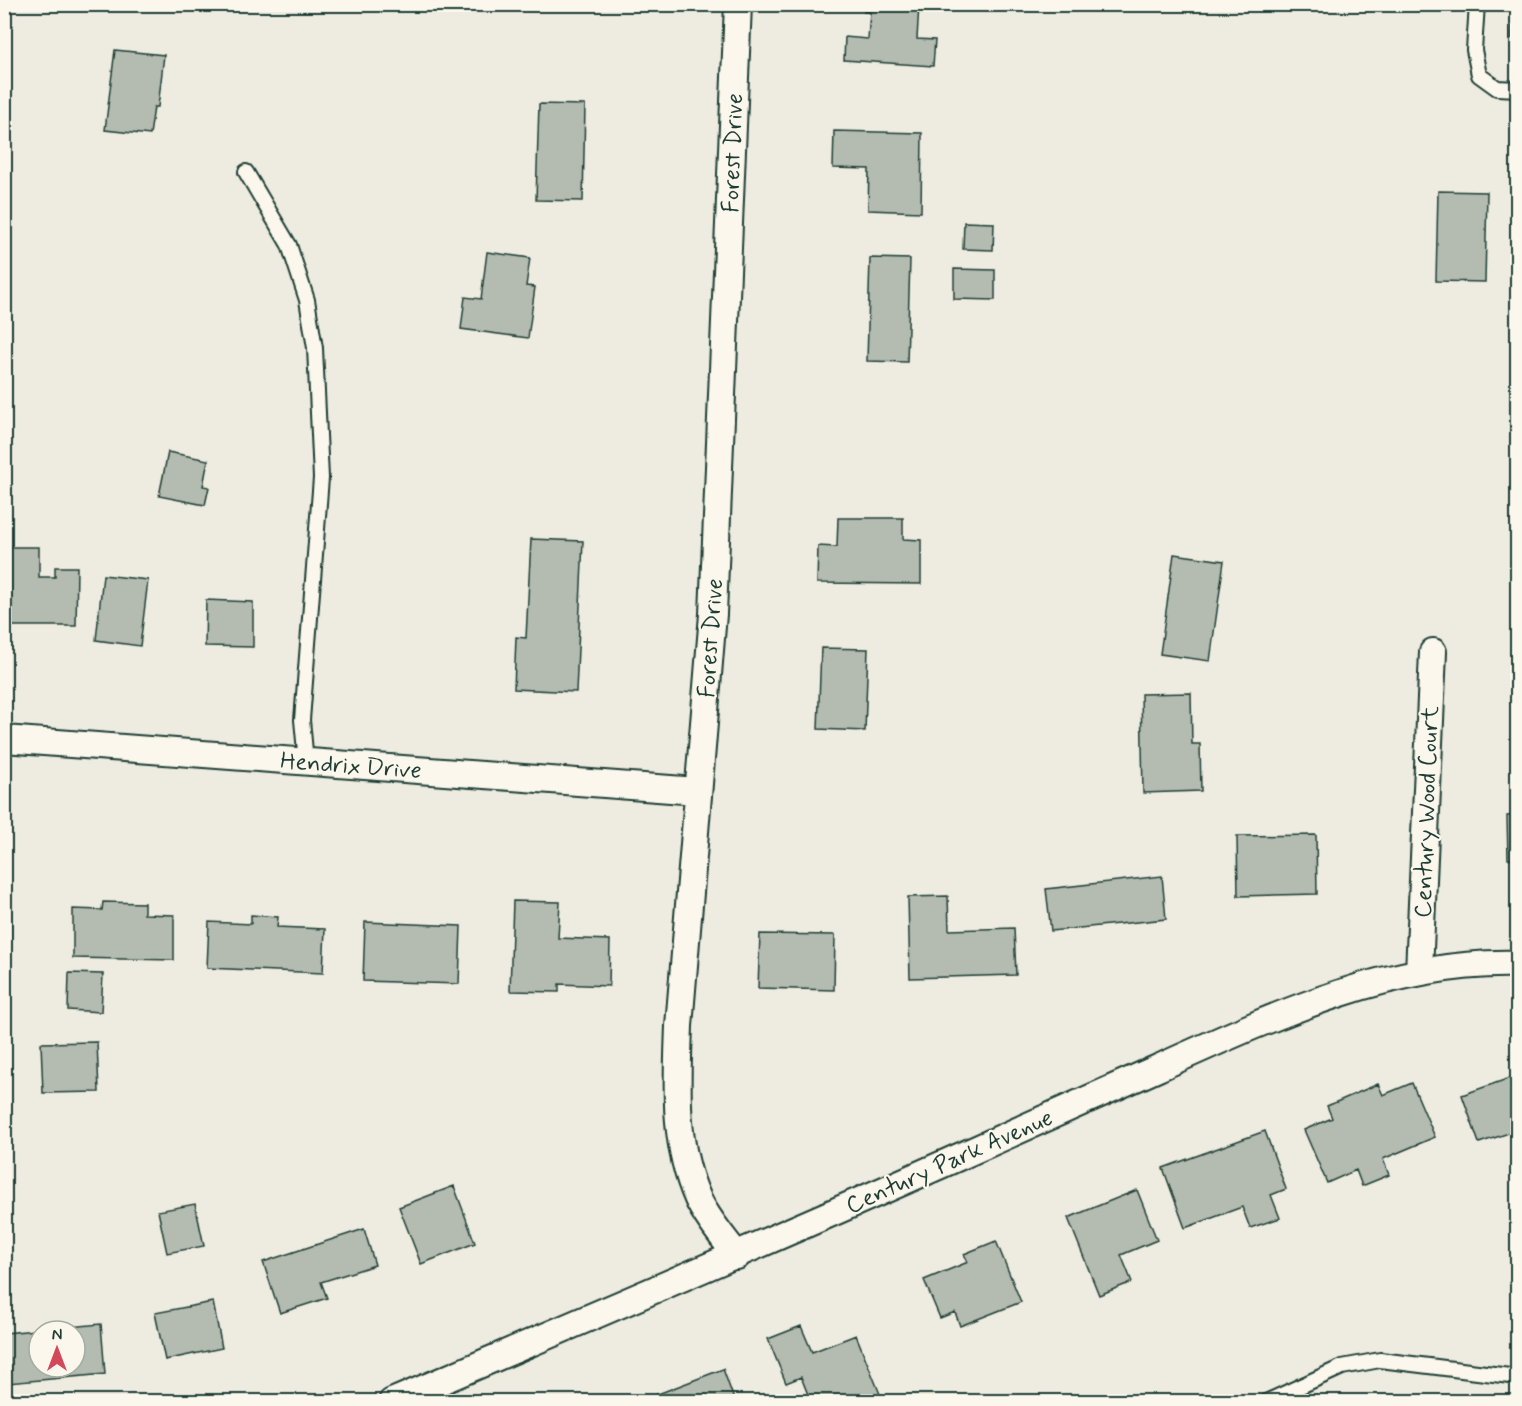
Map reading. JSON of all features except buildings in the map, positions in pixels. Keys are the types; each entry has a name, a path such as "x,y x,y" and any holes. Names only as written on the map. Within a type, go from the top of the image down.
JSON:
{"street":[{"name":"Forest Drive","path":"737,1256 698,1199 678,1134 679,1026 713,614 738,4"},
{"name":"Century Wood Court","path":"1419,972 1433,652"},
{"name":"Hendrix Drive","path":"4,739 697,791"},
{"name":"Century Park Avenue","path":"392,1401 737,1256 1244,1030 1335,996 1419,972 1499,963 1518,964"}],"lane":[{"path":"1477,4 1474,50 1479,75 1497,88 1518,89"},
{"path":"246,172 289,245 307,300 315,348 321,478 302,720 306,762"},
{"path":"1266,1401 1342,1367 1380,1360 1518,1377"}]}
